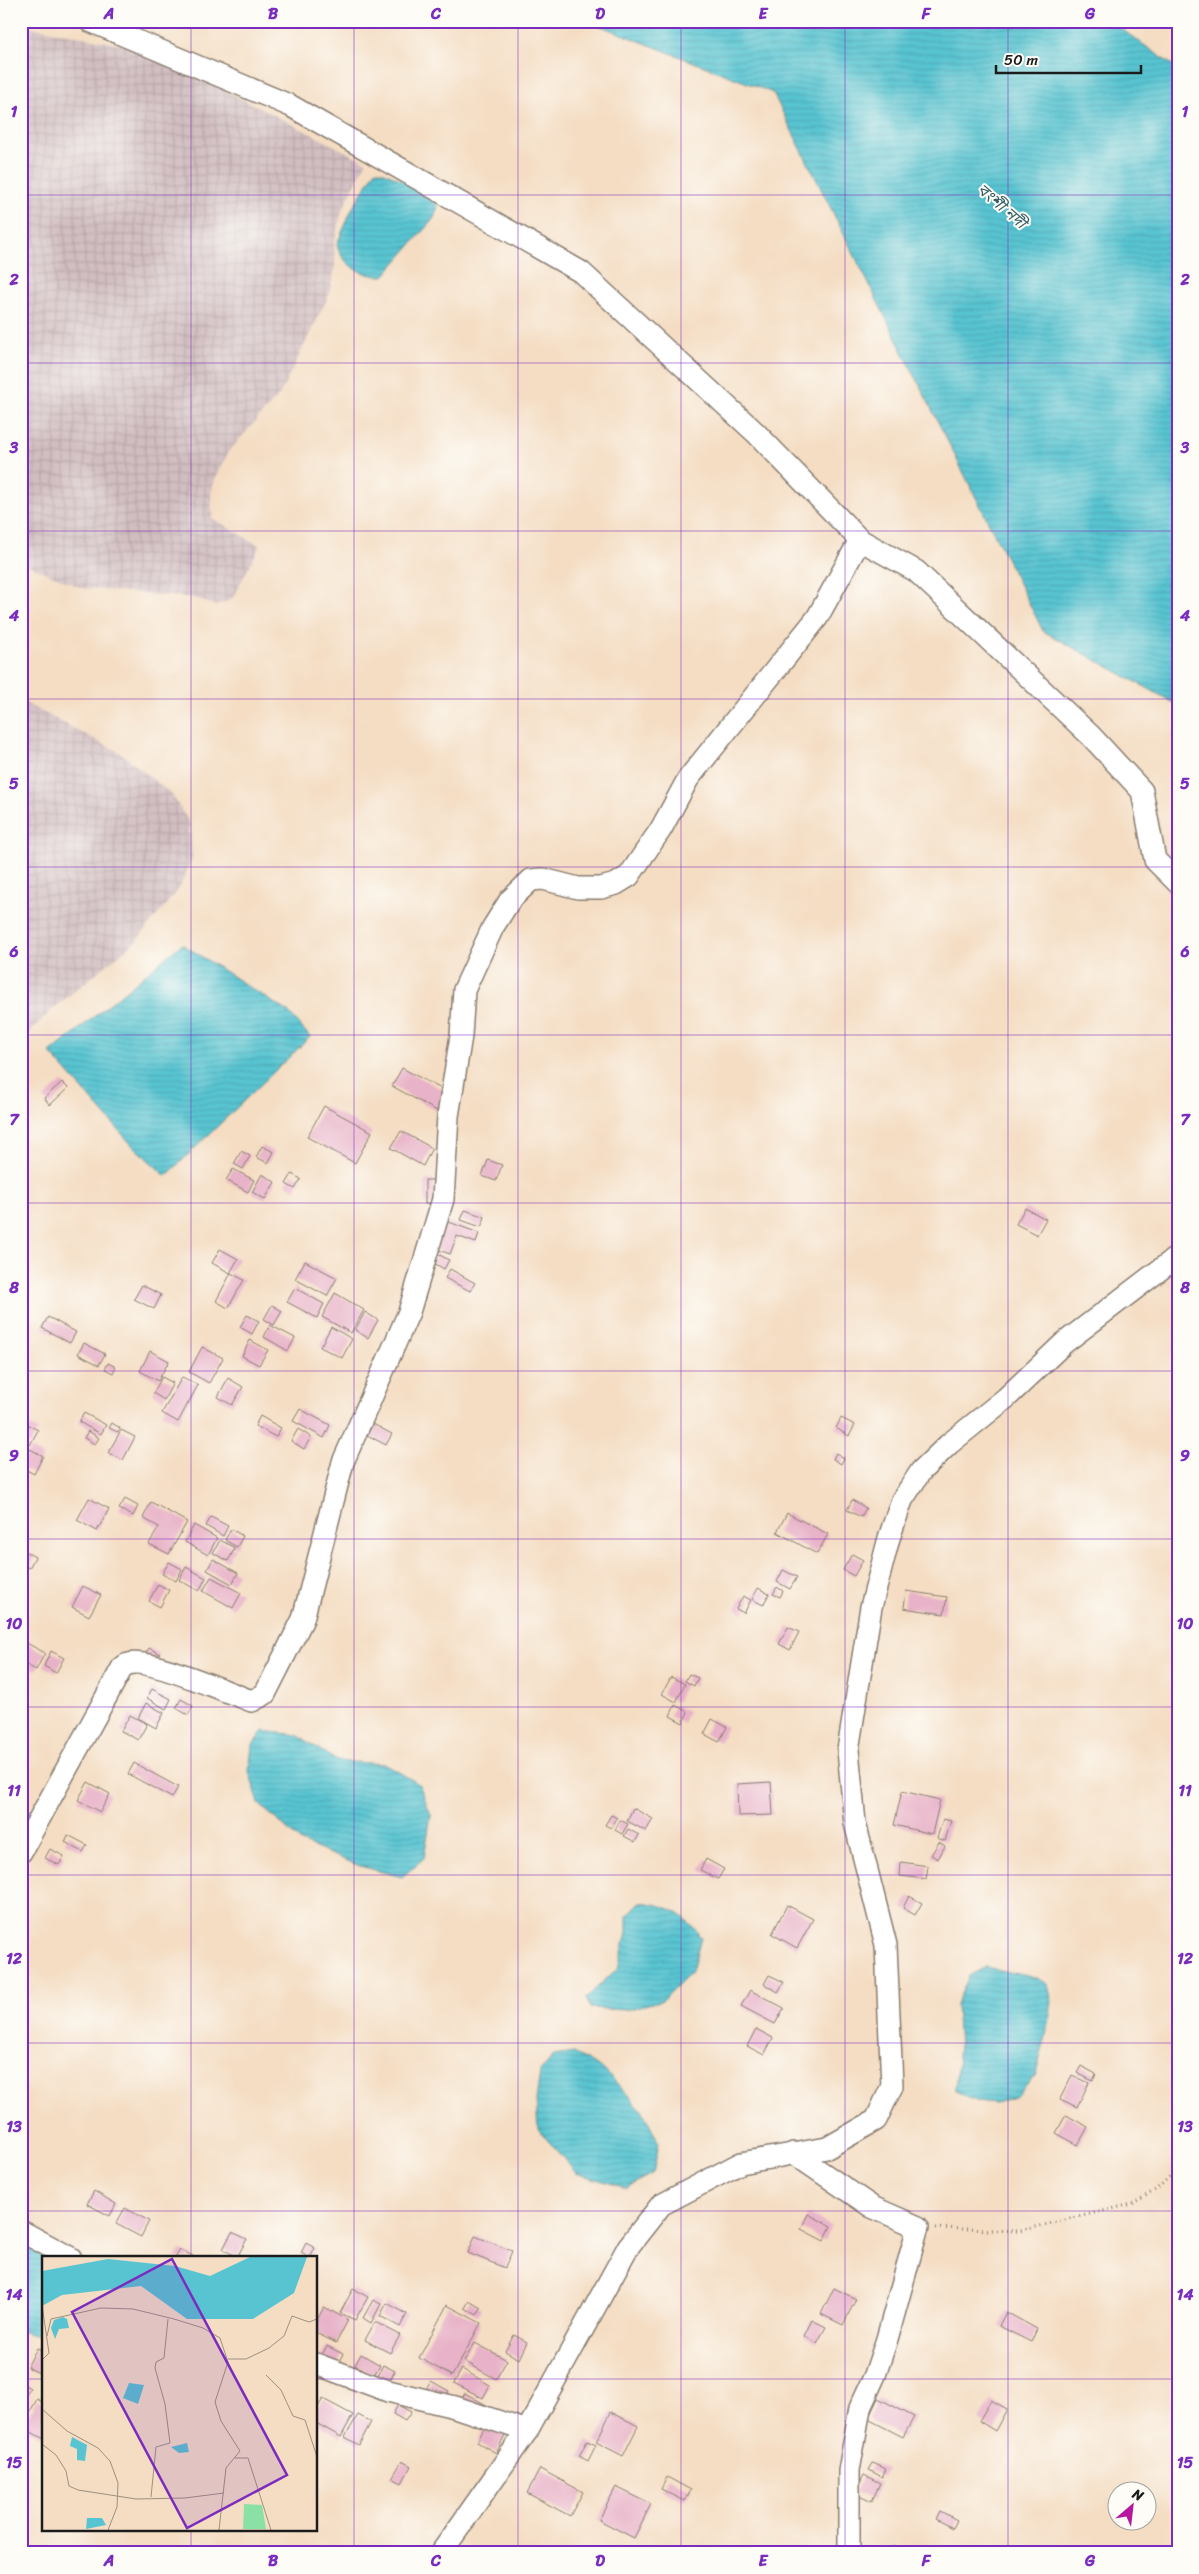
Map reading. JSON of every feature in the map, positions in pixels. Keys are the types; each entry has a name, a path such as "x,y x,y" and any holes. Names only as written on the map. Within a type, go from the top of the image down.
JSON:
{"street":[{"path":"90,21 291,106 581,272 756,433 860,540 916,571 1098,742 1142,791 1155,860 1178,883"},
{"path":"21,1852 122,1668 129,1663 150,1665 174,1672 252,1701 265,1694 304,1619 343,1462 409,1312 443,1199 448,1116 461,1036 464,990 493,927 510,900 531,880 543,878 578,888 601,888 616,884 629,876 661,829 688,778 817,618 860,540"},
{"path":"441,2553 527,2432 628,2246 661,2205 741,2162 827,2148 876,2120 892,2086 886,1945 856,1823 848,1750 871,1607 889,1538 902,1500 921,1471 948,1444 1006,1398 1064,1344 1178,1256"},
{"path":"793,2153 872,2207 918,2227 887,2339 875,2375 860,2408 849,2470 849,2553"},
{"path":"21,2230 67,2256"},
{"path":"318,2365 388,2391 455,2407 527,2432"}],"path":[{"path":"918,2227 1019,2231 1132,2204 1157,2189 1178,2168"}],"shaded area":[{"path":"21,25 144,49 366,162 342,211 334,242 335,265 329,295 280,394 229,451 215,478 211,494 212,518 260,546 232,599 216,606 195,598 82,588 21,562"},
{"path":"21,701 121,753 172,795 190,824 192,859 179,889 136,941 55,1007 21,1041"}],"water":[{"name":"বংশী নদী","path":"588,21 1110,21 1178,69 1178,705 1043,631 773,93"},
{"path":"376,170 390,174 409,184 434,201 438,206 434,218 384,276 361,272 348,264 339,251 337,244 352,209"},
{"path":"182,944 288,1012 310,1037 166,1176 133,1146 50,1053"},
{"path":"263,1731 297,1735 337,1761 385,1764 419,1784 431,1815 424,1858 402,1877 360,1866 301,1842 259,1804 249,1771 252,1746"},
{"path":"640,1902 668,1908 682,1916 695,1929 701,1938 692,1971 663,2000 626,2010 590,2008 586,1998 618,1968 627,1933 627,1916"},
{"path":"986,1967 1037,1978 1048,1985 1052,2002 1045,2040 1035,2076 1017,2096 996,2103 976,2101 955,2090 959,2045 956,2005 969,1976"},
{"path":"574,2053 604,2070 642,2110 659,2143 653,2173 626,2188 576,2173 538,2129 536,2100 540,2072 553,2056"},
{"path":"21,2235 58,2256 42,2256 42,2331 39,2336 21,2331"}],"building":[{"path":"402,1068 447,1092 437,1111 392,1086"},
{"path":"62,1082 68,1088 50,1105 44,1098"},
{"path":"324,1106 372,1132 355,1163 307,1137"},
{"path":"401,1131 432,1148 423,1166 391,1148"},
{"path":"262,1146 274,1152 268,1163 256,1157"},
{"path":"241,1151 250,1156 243,1169 234,1164"},
{"path":"488,1160 502,1165 496,1181 482,1176"},
{"path":"233,1169 254,1180 248,1192 226,1180"},
{"path":"262,1174 275,1182 265,1199 252,1192"},
{"path":"292,1174 301,1179 295,1189 286,1184"},
{"path":"425,1180 434,1180 434,1204 425,1204"},
{"path":"1025,1208 1046,1219 1037,1235 1016,1224"},
{"path":"465,1210 485,1217 481,1227 461,1220"},
{"path":"446,1221 479,1233 476,1243 457,1236 450,1254 436,1249"},
{"path":"220,1249 238,1259 230,1273 212,1263"},
{"path":"436,1253 449,1260 444,1269 432,1262"},
{"path":"305,1261 337,1278 327,1296 295,1279"},
{"path":"450,1269 475,1283 470,1291 445,1278"},
{"path":"231,1273 244,1280 228,1308 216,1301"},
{"path":"142,1285 161,1295 154,1309 134,1299"},
{"path":"295,1288 324,1304 317,1318 287,1302"},
{"path":"335,1293 364,1310 351,1333 322,1317"},
{"path":"272,1305 282,1311 274,1325 264,1319"},
{"path":"365,1312 378,1320 368,1338 355,1330"},
{"path":"247,1315 259,1321 252,1334 240,1327"},
{"path":"48,1317 76,1332 70,1343 42,1328"},
{"path":"270,1325 295,1338 288,1351 264,1337"},
{"path":"331,1327 352,1339 342,1358 320,1347"},
{"path":"250,1340 268,1350 259,1365 242,1356"},
{"path":"84,1343 105,1354 99,1365 78,1354"},
{"path":"202,1347 223,1358 209,1383 189,1372"},
{"path":"150,1351 169,1361 158,1381 140,1371"},
{"path":"108,1363 116,1367 113,1373 105,1369"},
{"path":"162,1377 173,1383 164,1400 153,1393"},
{"path":"182,1377 198,1385 178,1422 162,1413"},
{"path":"228,1378 243,1387 232,1405 218,1397"},
{"path":"300,1409 330,1425 324,1438 293,1421"},
{"path":"84,1413 106,1425 101,1434 79,1422"},
{"path":"260,1416 281,1428 276,1437 255,1426"},
{"path":"841,1418 855,1425 849,1436 836,1428"},
{"path":"112,1423 120,1428 118,1432 109,1428"},
{"path":"26,1424 38,1430 30,1445 21,1440 21,1432"},
{"path":"373,1424 392,1434 386,1445 367,1435"},
{"path":"298,1429 311,1437 304,1449 291,1441"},
{"path":"121,1430 135,1437 123,1460 108,1453"},
{"path":"88,1431 99,1438 95,1444 84,1438"},
{"path":"30,1449 43,1456 34,1474 21,1467"},
{"path":"836,1453 844,1458 841,1464 833,1459"},
{"path":"89,1498 109,1509 97,1531 77,1520"},
{"path":"125,1499 138,1506 133,1516 119,1509"},
{"path":"852,1500 866,1508 861,1517 847,1510"},
{"path":"151,1502 187,1522 169,1554 149,1544 159,1527 143,1518"},
{"path":"787,1513 828,1534 817,1554 777,1532"},
{"path":"211,1517 228,1526 223,1536 206,1526"},
{"path":"194,1525 217,1538 208,1555 185,1542"},
{"path":"231,1529 243,1536 237,1547 225,1540"},
{"path":"220,1540 235,1548 228,1561 213,1553"},
{"path":"21,1549 35,1557 29,1568 21,1564"},
{"path":"852,1554 863,1560 854,1576 843,1570"},
{"path":"213,1559 238,1573 232,1584 207,1570"},
{"path":"169,1562 182,1569 176,1581 162,1574"},
{"path":"186,1567 206,1578 199,1591 179,1580"},
{"path":"783,1570 797,1577 790,1589 777,1582"},
{"path":"211,1577 241,1593 233,1608 203,1591"},
{"path":"158,1584 169,1590 160,1607 149,1601"},
{"path":"83,1586 101,1595 89,1616 72,1607"},
{"path":"777,1587 783,1591 780,1597 773,1594"},
{"path":"758,1588 769,1594 763,1605 752,1599"},
{"path":"906,1591 947,1597 944,1614 904,1608"},
{"path":"743,1596 751,1600 744,1613 736,1609"},
{"path":"788,1627 799,1632 790,1650 779,1644"},
{"path":"21,1640 45,1653 36,1670 21,1662"},
{"path":"149,1648 160,1654 156,1662 144,1656"},
{"path":"51,1651 64,1658 56,1673 44,1666"},
{"path":"689,1674 698,1678 694,1686 685,1681"},
{"path":"671,1677 685,1684 676,1702 662,1694"},
{"path":"152,1689 171,1699 166,1709 147,1698"},
{"path":"181,1699 193,1706 188,1715 176,1708"},
{"path":"146,1703 164,1713 156,1728 138,1718"},
{"path":"675,1705 688,1712 683,1723 670,1716"},
{"path":"130,1715 147,1724 138,1740 121,1731"},
{"path":"712,1719 727,1727 719,1742 704,1734"},
{"path":"134,1763 178,1787 172,1798 128,1774"},
{"path":"88,1782 110,1794 100,1812 78,1800"},
{"path":"771,1782 773,1815 738,1816 737,1784"},
{"path":"902,1791 940,1800 932,1834 894,1825"},
{"path":"633,1808 653,1819 646,1831 627,1821"},
{"path":"611,1815 617,1818 611,1828 605,1825"},
{"path":"943,1819 951,1821 945,1841 937,1838"},
{"path":"620,1820 628,1824 622,1834 615,1830"},
{"path":"628,1829 639,1835 635,1842 624,1836"},
{"path":"68,1835 87,1845 83,1852 65,1842"},
{"path":"939,1842 945,1846 938,1859 931,1855"},
{"path":"50,1849 64,1856 59,1865 45,1858"},
{"path":"706,1859 724,1869 718,1879 700,1870"},
{"path":"901,1862 928,1866 926,1879 900,1876"},
{"path":"909,1896 922,1903 915,1915 903,1908"},
{"path":"787,1905 813,1919 797,1948 772,1934"},
{"path":"769,1975 784,1982 778,1992 764,1984"},
{"path":"750,1990 784,2008 775,2024 741,2006"},
{"path":"756,2029 773,2038 764,2055 747,2046"},
{"path":"1081,2066 1096,2074 1093,2081 1077,2073"},
{"path":"1072,2075 1089,2083 1077,2107 1060,2099"},
{"path":"1066,2115 1088,2127 1078,2145 1056,2133"},
{"path":"94,2191 116,2204 110,2216 87,2204"},
{"path":"125,2208 149,2221 141,2237 116,2224"},
{"path":"808,2214 831,2226 824,2241 801,2229"},
{"path":"232,2232 247,2239 238,2256 223,2249"},
{"path":"475,2236 512,2251 505,2268 468,2253"},
{"path":"306,2243 315,2248 311,2256 301,2253"},
{"path":"180,2250 193,2256 176,2256"},
{"path":"834,2288 856,2299 843,2325 821,2314"},
{"path":"353,2289 368,2297 355,2320 340,2313"},
{"path":"373,2300 381,2304 371,2323 363,2318"},
{"path":"469,2301 481,2308 477,2315 465,2308"},
{"path":"387,2303 407,2314 400,2327 380,2316"},
{"path":"447,2305 481,2323 452,2376 419,2358"},
{"path":"324,2307 348,2320 336,2343 318,2334 318,2318"},
{"path":"1006,2312 1037,2329 1031,2342 999,2326"},
{"path":"812,2320 826,2327 817,2343 804,2336"},
{"path":"375,2322 400,2335 390,2353 365,2340"},
{"path":"514,2335 527,2342 519,2359 505,2351"},
{"path":"475,2343 507,2360 496,2379 464,2361"},
{"path":"327,2346 343,2354 336,2367 320,2358"},
{"path":"37,2348 42,2350 42,2368 39,2373 27,2367"},
{"path":"361,2354 380,2365 374,2375 355,2365"},
{"path":"383,2365 395,2371 385,2389 374,2383"},
{"path":"462,2369 490,2385 483,2398 454,2383"},
{"path":"431,2381 449,2391 444,2401 425,2391"},
{"path":"21,2383 30,2388 21,2403"},
{"path":"465,2393 488,2406 483,2415 460,2402"},
{"path":"878,2398 914,2417 903,2437 868,2419"},
{"path":"37,2399 42,2402 42,2438 22,2427"},
{"path":"323,2399 353,2415 341,2437 318,2424 318,2407"},
{"path":"991,2400 1007,2409 995,2431 979,2421"},
{"path":"398,2405 411,2412 405,2421 393,2414"},
{"path":"611,2412 638,2426 623,2456 596,2442"},
{"path":"358,2415 371,2422 359,2445 345,2437"},
{"path":"486,2425 505,2436 496,2453 477,2442"},
{"path":"587,2441 596,2445 588,2461 579,2456"},
{"path":"402,2461 411,2466 402,2483 392,2478"},
{"path":"873,2463 886,2469 882,2477 869,2470"},
{"path":"540,2469 583,2492 570,2516 527,2493"},
{"path":"864,2475 880,2483 872,2501 855,2493"},
{"path":"667,2477 691,2490 685,2501 661,2489"},
{"path":"616,2487 651,2504 634,2538 599,2520"},
{"path":"940,2511 957,2520 953,2528 936,2519"},
{"path":"893,2546 907,2553 889,2553"}]}
